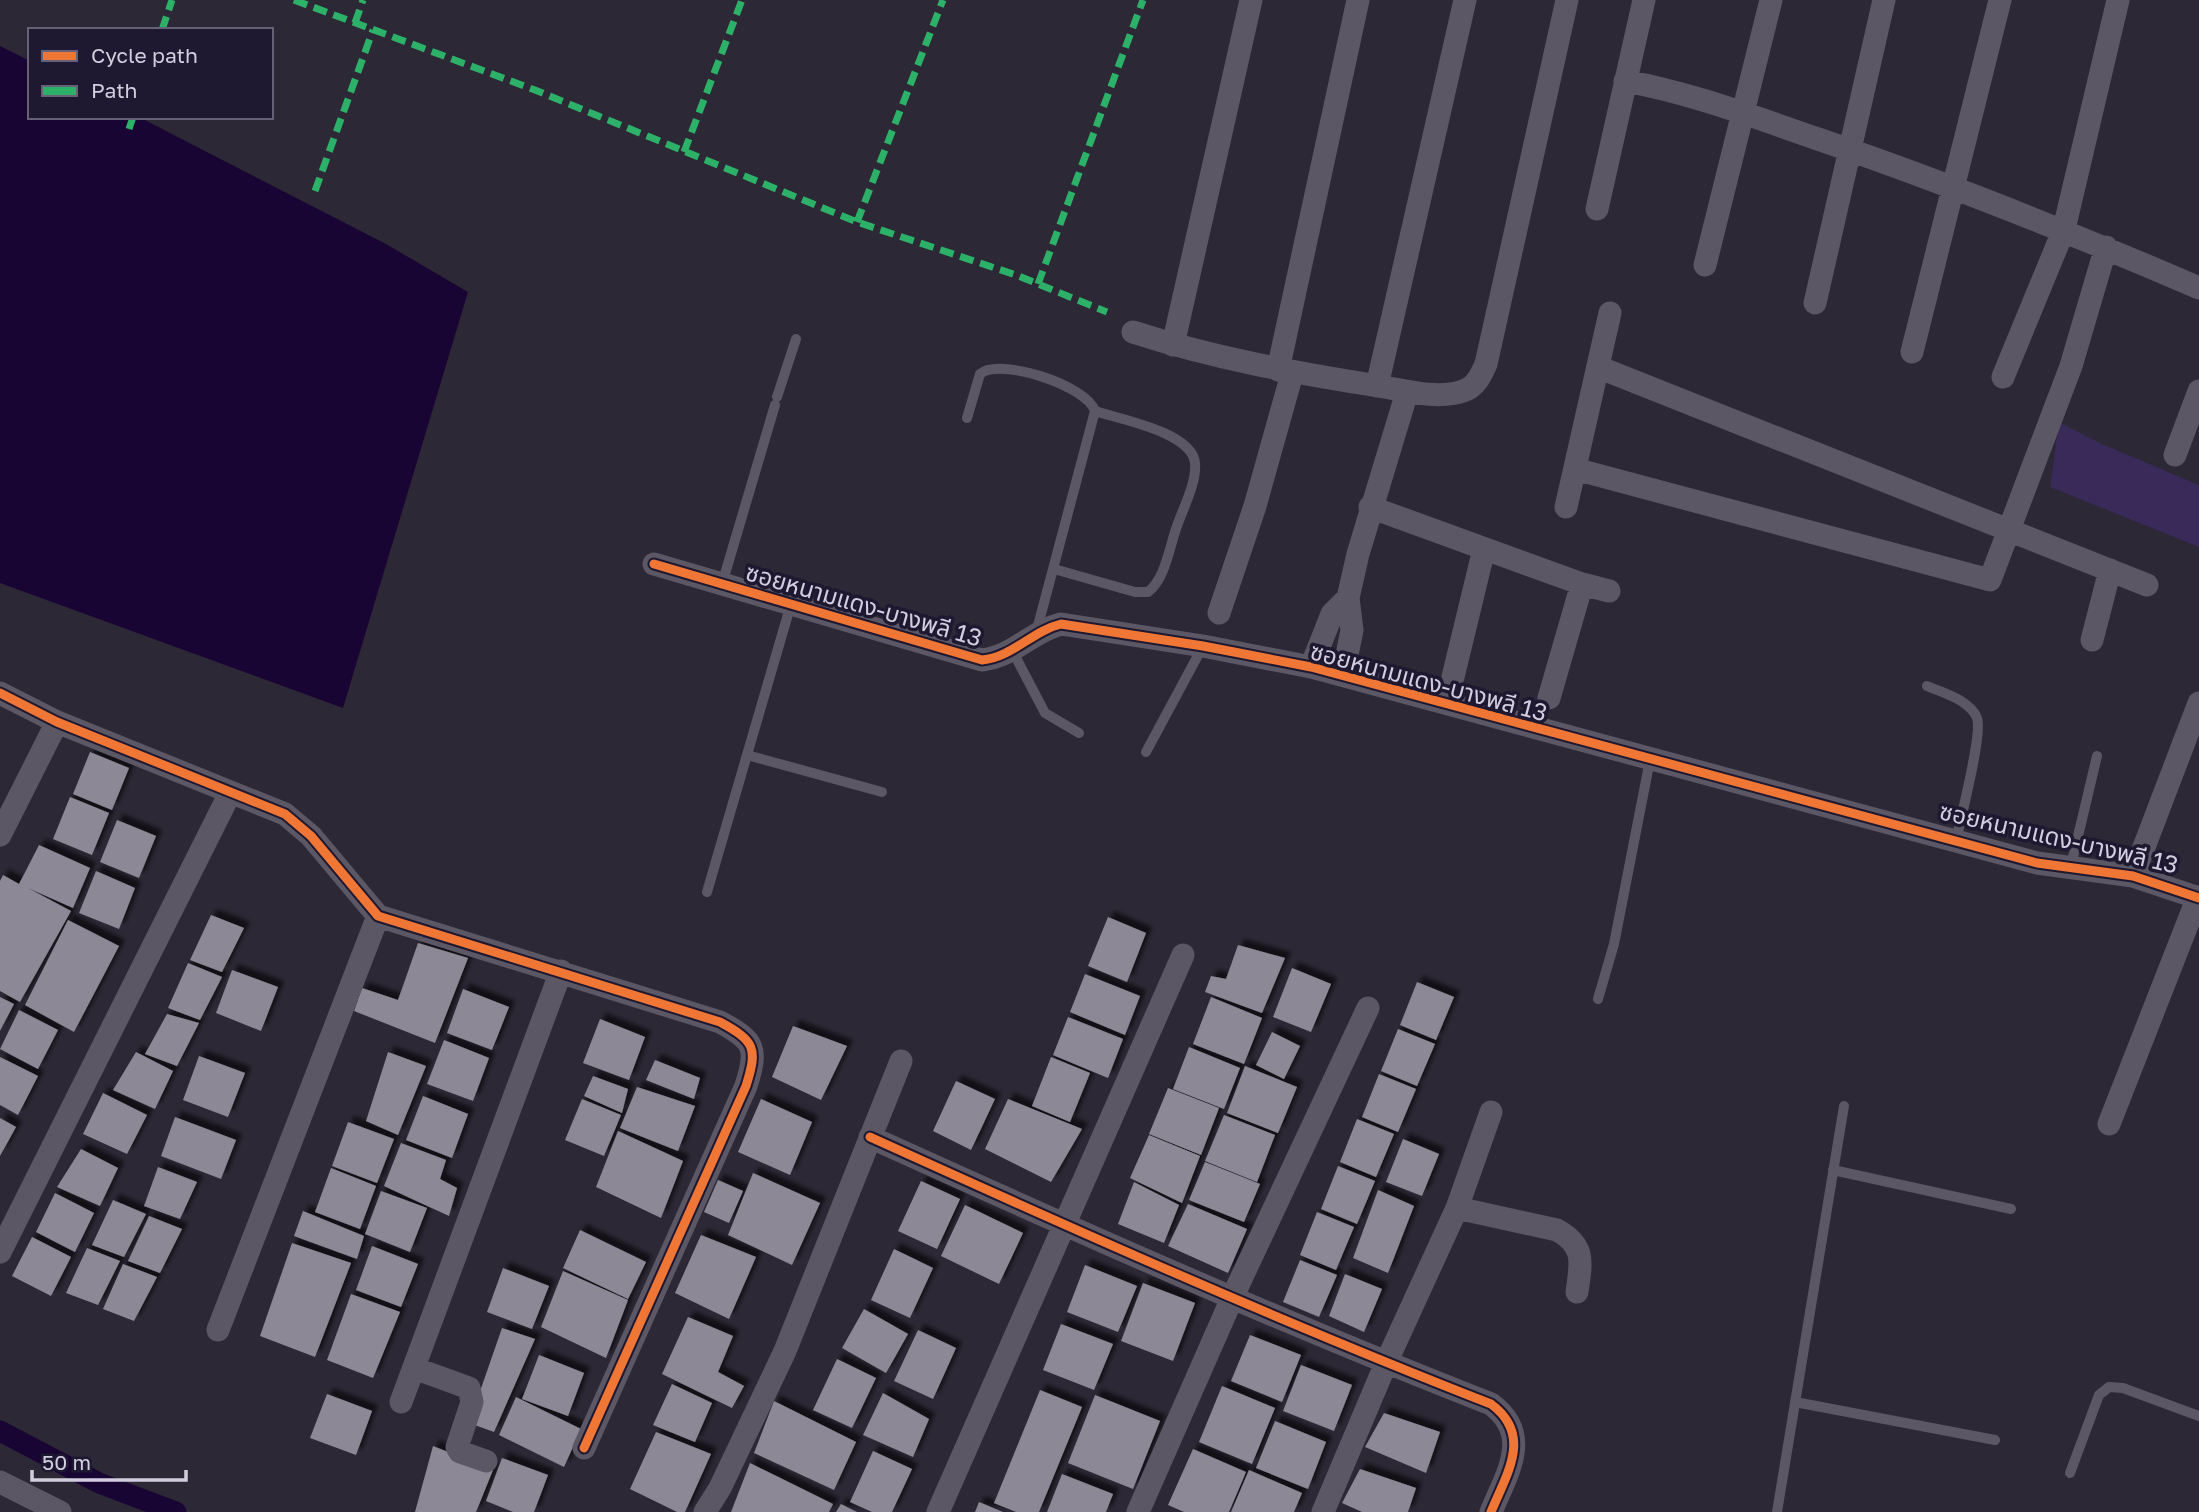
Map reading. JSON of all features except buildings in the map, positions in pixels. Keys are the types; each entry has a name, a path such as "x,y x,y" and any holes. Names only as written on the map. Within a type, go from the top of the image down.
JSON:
{"street":[{"path":"1173,345 1251,0"},
{"path":"1219,613 1255,506 1285,372 1359,0"},
{"path":"1377,386 1465,0"},
{"path":"1133,332 1173,345 1285,372 1407,391 1465,391 1477,382 1486,364 1567,0"},
{"path":"1597,209 1644,0"},
{"path":"1705,265 1771,0"},
{"path":"1815,303 1884,0"},
{"path":"1912,352 2000,0"},
{"path":"2003,377 2064,229 2118,0"},
{"path":"1625,81 1676,90 1849,149 2064,229 2199,288"},
{"path":"1575,469 1990,580 2071,366 2106,247"},
{"path":"1566,507 1610,313"},
{"path":"1598,367 2147,585"},
{"path":"1343,674 1352,630 1348,598 1370,507 1407,391"},
{"path":"2175,455 2199,391"},
{"path":"1370,507 1608,591"},
{"path":"1453,677 1484,549"},
{"name":"ซอยหนามแดง-บางพลี 13","path":"654,564 982,660 1012,650 1037,633 1061,624 1203,646 1311,667 1956,841 2070,870 2133,876 2199,897"},
{"path":"2092,640 2110,570"},
{"path":"1549,698 1582,584"},
{"path":"1311,667 1332,614 1348,598"},
{"path":"0,693 57,722 285,814 303,829 378,916 720,1022 746,1036 752,1047 753,1064 746,1086 584,1448"},
{"path":"2133,876 2199,703"},
{"path":"0,835 57,722"},
{"path":"0,1252 230,793"},
{"path":"2109,1124 2199,897"},
{"path":"218,1330 378,916"},
{"path":"938,1512 1183,955"},
{"path":"401,1402 561,971"},
{"path":"1139,1512 1233,1296 1368,1008"},
{"path":"705,1512 720,1488 785,1351 901,1061"},
{"path":"1323,1512 1386,1363 1457,1208 1491,1112"},
{"path":"870,1137 1064,1225 1386,1363 1491,1404 1504,1413 1512,1426 1516,1446 1491,1512"},
{"path":"1457,1208 1557,1230 1571,1238 1581,1261 1577,1292"},
{"path":"414,1368 469,1388 472,1402 457,1447 460,1452 486,1461"},
{"path":"0,1482 60,1512"}],"lane":[{"path":"722,584 796,339"},
{"path":"967,418 980,374 994,367 1069,385 1085,395 1095,411 1174,436 1192,452 1195,463 1192,480 1160,578 1148,592 1135,592 1054,569"},
{"path":"1037,633 1095,411"},
{"path":"707,892 791,604"},
{"path":"1146,752 1203,646"},
{"path":"1012,650 1045,713 1079,733"},
{"path":"1927,686 1967,704 1977,718 1976,740 1956,841"},
{"path":"747,755 882,792"},
{"path":"2070,870 2097,756"},
{"path":"1598,999 1614,944 1650,760"},
{"path":"1777,1512 1844,1106"},
{"path":"1833,1170 2011,1209"},
{"path":"2070,1473 2099,1395 2109,1387 2123,1388 2199,1416"},
{"path":"1795,1402 1995,1440"}],"shaded area":[{"path":"0,46 28,60 28,119 143,119 386,244 468,292 343,708 0,583"},
{"path":"2059,422 2102,444 2199,485 2199,547 2050,487"}],"waterway":[{"path":"0,1431 99,1483 176,1512"}],"marked path":[{"path":"163,28 172,0"},
{"path":"294,0 535,90 857,222 1016,275 1107,312"},
{"path":"355,23 363,0"},
{"path":"684,152 742,0"},
{"path":"857,222 943,0"},
{"path":"1038,284 1143,0"},
{"path":"315,191 373,30"},
{"path":"129,129 132,119"}],"cycle path":[{"path":"654,564 982,660 1003,654 1061,624 1203,646 1311,667 2037,863 2133,876 2199,898"},
{"path":"0,693 57,722 285,814 311,836 378,916 720,1022 747,1041 751,1047 752,1063 746,1086 584,1448"},
{"path":"870,1137 1179,1275 1491,1404 1504,1416 1511,1428 1514,1442 1509,1469 1491,1512"}]}
